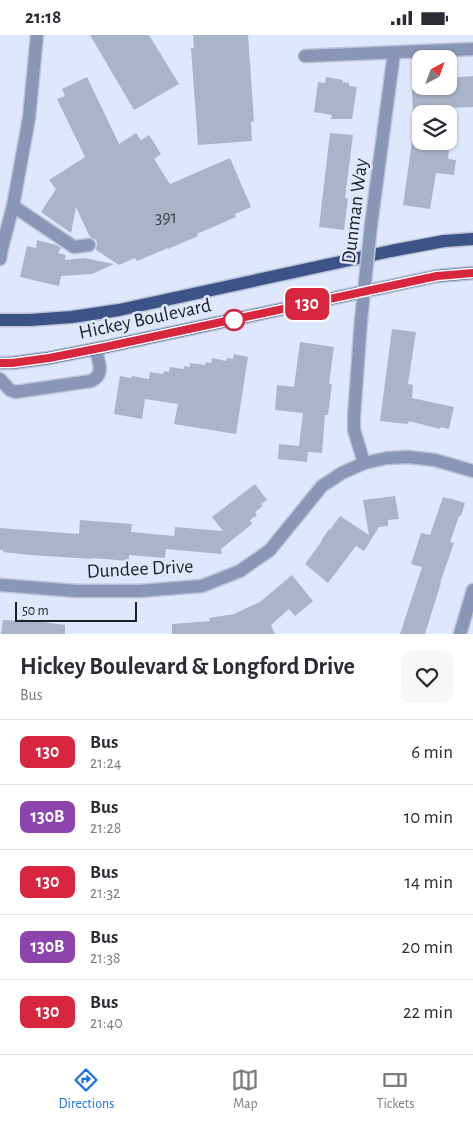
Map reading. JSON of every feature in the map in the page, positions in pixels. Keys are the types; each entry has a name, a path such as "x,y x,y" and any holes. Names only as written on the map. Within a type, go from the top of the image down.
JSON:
{"main road":[{"name":"Hickey Boulevard","path":"0,320 30,321 119,310 391,251 444,241 473,239"},
{"name":"Hickey Boulevard","path":"0,363 12,363 95,349 437,276 473,273"}],"street":[{"path":"0,259 13,206 29,118 37,35"},
{"path":"305,56 473,49"},
{"name":"Dunman Way","path":"364,463 354,430 361,320 371,225 394,53"},
{"path":"13,206 74,247 89,245"},
{"path":"0,379 10,391 15,392 91,381 99,375 100,366 95,349"},
{"name":"Dundee Drive","path":"0,585 77,591 139,591 202,585 240,571 270,551 322,486 342,473 364,463 387,458 408,457 435,460 473,471"},
{"path":"460,634 473,590"}],"building":[{"path":"90,35 149,35 179,84 134,110"},
{"path":"193,35 248,35 254,121 251,122 252,141 198,145 191,48 194,48"},
{"path":"473,76 473,107 413,105 412,95 458,95 458,77"},
{"path":"87,77 119,144 136,133 141,140 149,135 161,154 154,159 170,184 230,158 251,207 235,214 236,217 197,234 198,236 137,261 135,258 119,265 96,250 96,240 90,237 76,207 71,233 41,212 56,189 49,180 85,157 57,99 65,96 62,89"},
{"path":"326,77 343,80 342,82 349,83 349,86 357,87 352,119 331,119 332,115 314,112 318,82 325,83"},
{"path":"330,133 353,135 345,198 348,199 344,230 319,227"},
{"path":"412,142 412,150 449,150 448,159 456,160 454,175 436,173 430,209 403,205"},
{"path":"37,240 61,248 58,253 66,255 65,260 84,258 114,264 92,274 61,276 59,286 20,277 27,246 36,248"},
{"path":"392,329 416,332 408,384 413,385 412,398 454,407 449,429 441,427 440,429 409,421 408,424 380,421"},
{"path":"300,342 334,347 329,384 332,384 328,415 325,415 322,453 308,452 307,462 278,459 279,444 299,446 303,413 275,410 277,385 294,387"},
{"path":"234,354 248,357 236,434 174,424 178,404 145,399 142,419 114,414 120,376 149,379 150,372 163,374 164,371 169,372 170,367 184,369 184,366 190,367 190,363 205,365 206,362 211,363 212,358 226,361 227,358 233,359"},
{"path":"255,484 267,500 255,512 257,515 250,520 252,524 221,549 222,554 166,549 165,558 129,555 129,561 30,555 0,550 0,528 79,534 80,520 132,524 131,532 174,536 175,527 223,531 212,517"},
{"path":"395,496 399,519 388,520 388,526 379,527 364,551 356,546 328,583 305,564 340,516 369,535 363,500"},
{"path":"443,497 465,503 450,542 454,543 425,634 400,634 422,567 411,564 421,533 430,535"},
{"path":"292,575 313,601 295,616 289,609 271,625 275,634 172,634 172,624 210,621 209,618 234,614 260,602"},
{"path":"20,619 65,625 65,634 1,634 3,620 20,621"}],"bus line":[{"name":"130","path":"0,363 49,358 437,276 473,273"}]}
